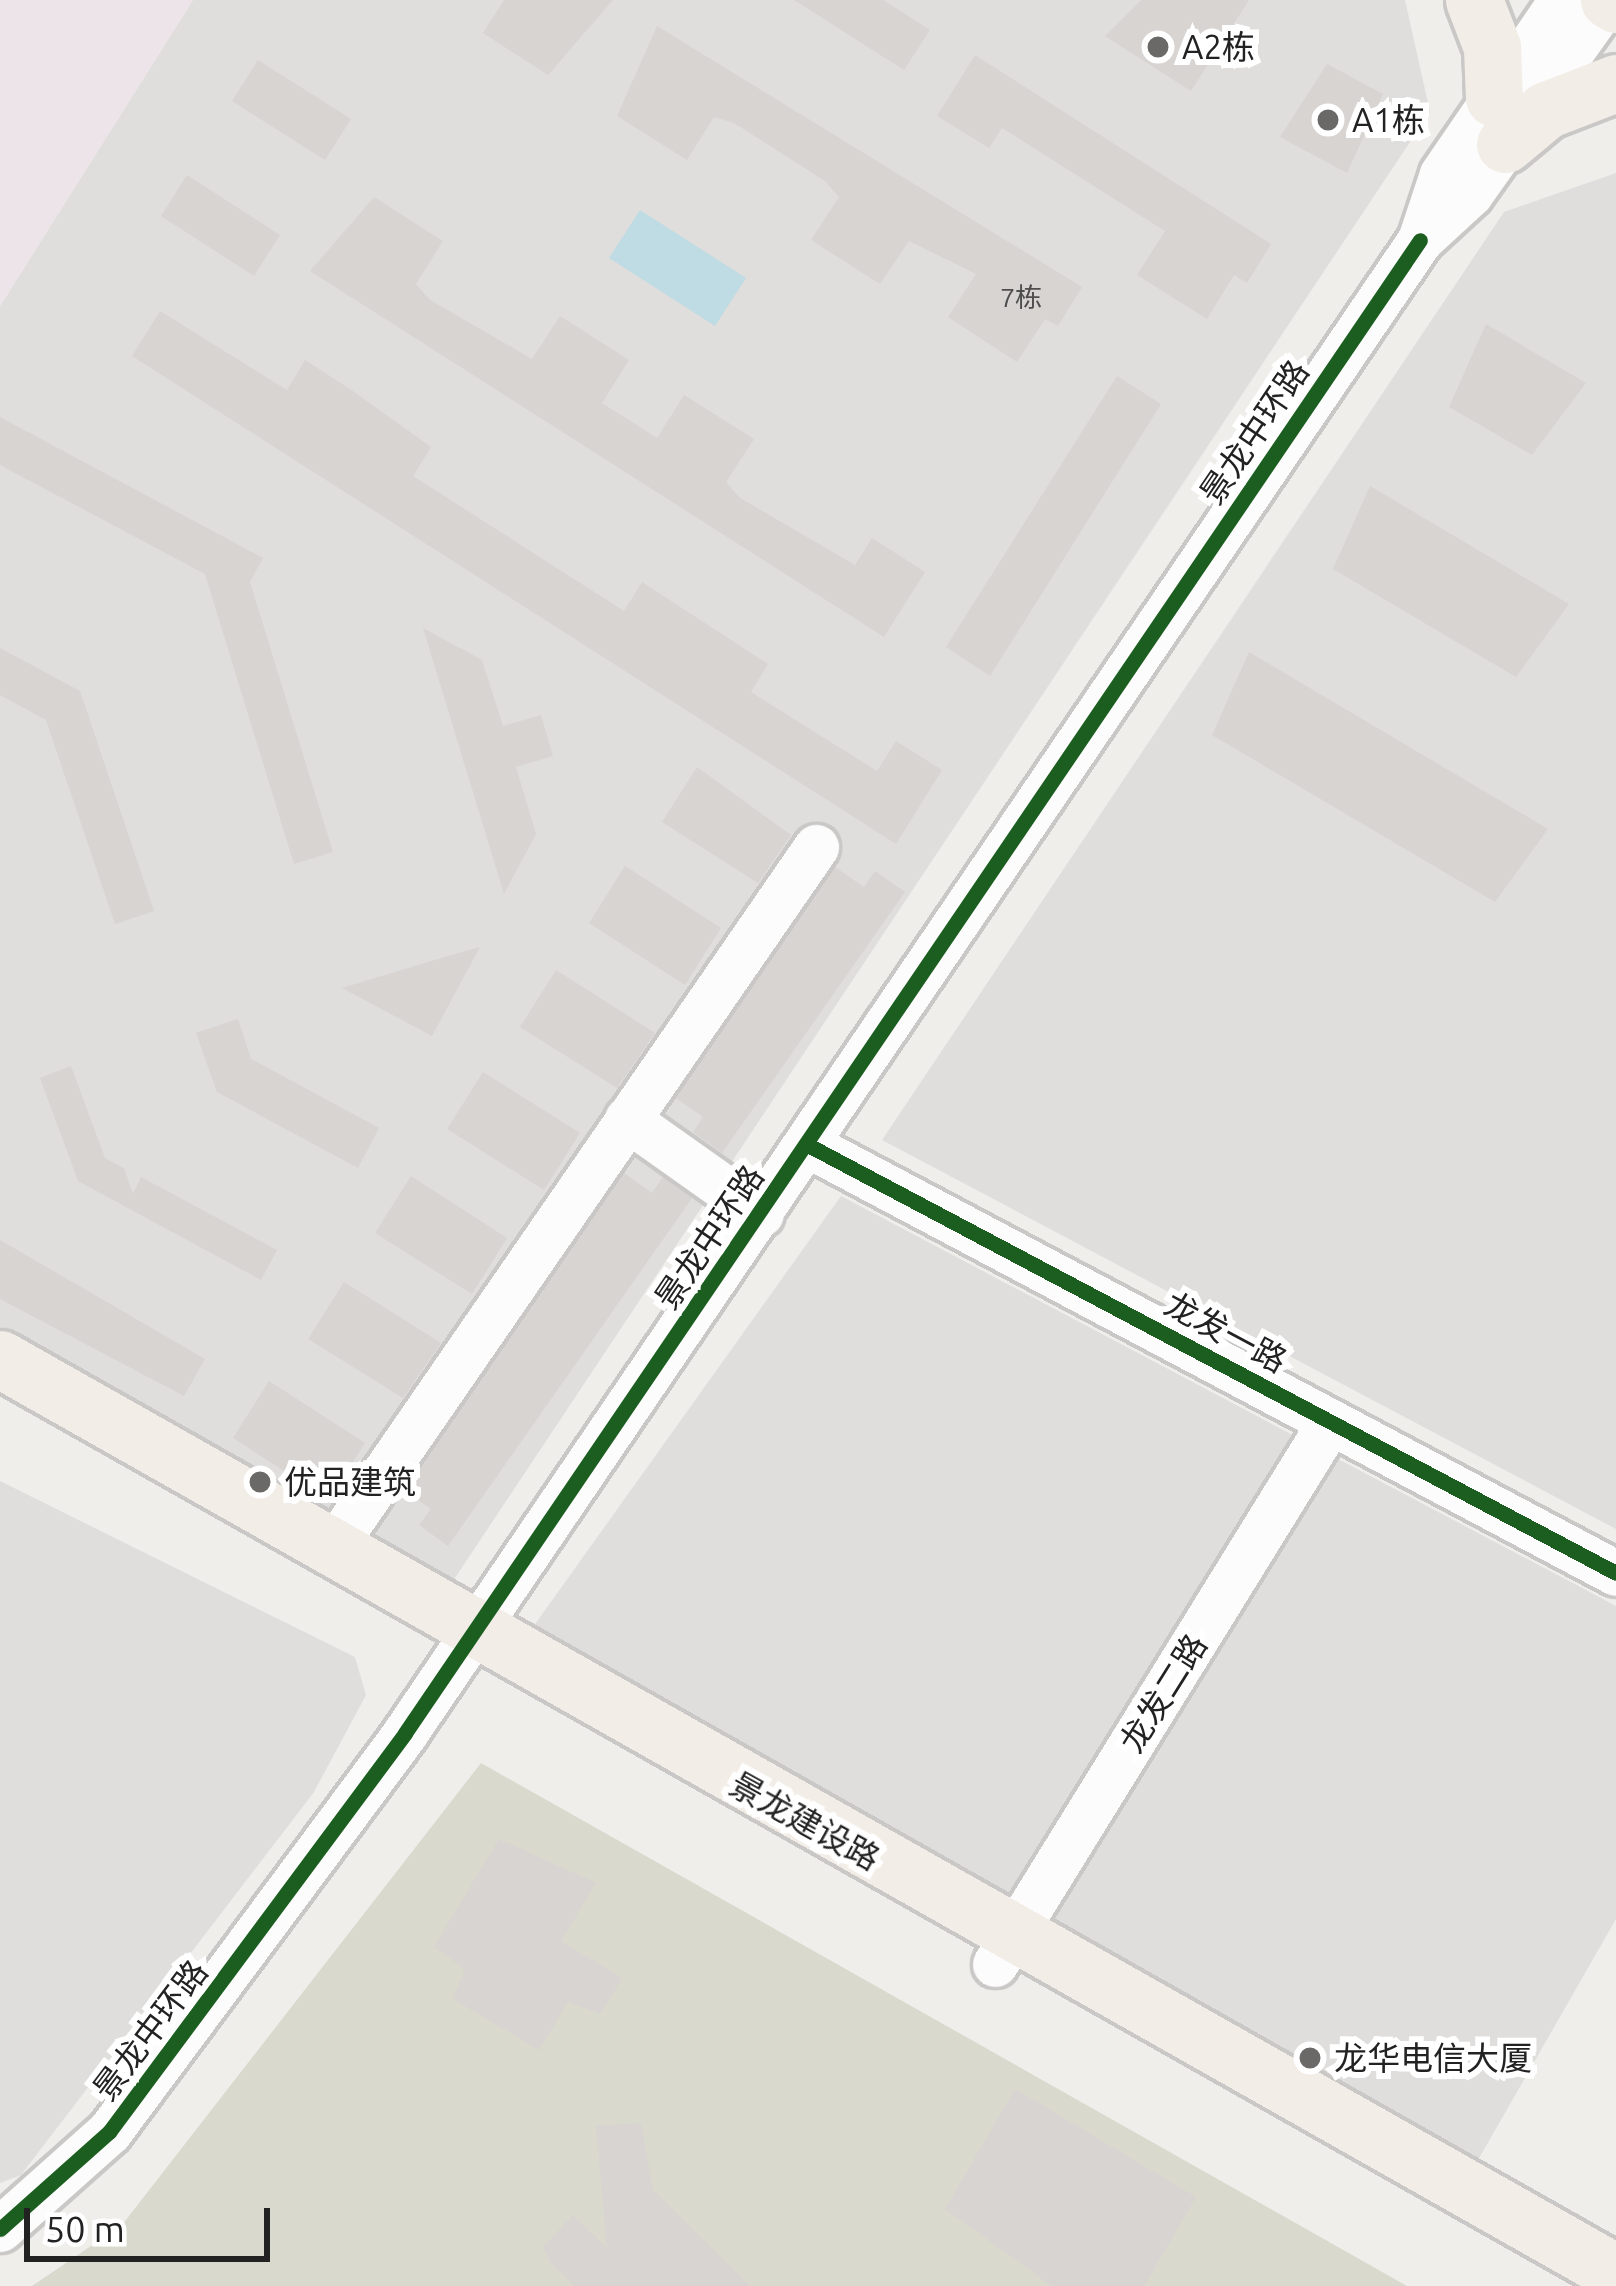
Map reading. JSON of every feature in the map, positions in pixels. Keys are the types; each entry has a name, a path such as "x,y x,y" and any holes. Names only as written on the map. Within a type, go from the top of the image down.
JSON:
{"main road":[{"path":"1474,0 1492,47 1500,121 1616,83"},
{"name":"景龙建设路","path":"0,1359 335,1544 464,1645"},
{"name":"景龙建设路","path":"0,1404 464,1645 1004,1950 1578,2286"},
{"name":"景龙建设路","path":"1004,1950 1616,2273"}],"street":[{"name":"景龙中环路","path":"1500,121 1561,0"},
{"name":"景龙中环路","path":"0,2229 109,2132 464,1645 1420,240 1442,174 1500,121 1611,1"},
{"path":"335,1544 816,847"},
{"path":"627,1119 761,1214"},
{"name":"龙发一路","path":"808,1145 1616,1573"},
{"name":"龙发二路","path":"1004,1950 1330,1422"}],"shaded area":[{"path":"0,0 193,0 0,306"},
{"path":"193,0 1405,0 1430,112 451,1584 0,1341 0,306"},
{"path":"1616,173 1616,1529 882,1140 1504,212"},
{"path":"841,1196 1616,1606 1616,1919 1478,2160 533,1627"},
{"path":"0,1481 355,1657 366,1695 314,1792 21,2175 0,2183"},
{"path":"481,1763 1407,2286 32,2286 122,2225"}],"water":[{"path":"640,210 746,278 715,326 609,258"}],"building":[{"path":"504,0 613,0 548,75 483,33"},
{"path":"794,0 883,0 930,30 904,70"},
{"name":"A2栋","path":"1141,0 1249,0 1191,91 1105,36"},
{"path":"657,26 1082,287 1058,326 1045,319 1017,362 948,317 976,274 909,241 880,284 811,240 839,197 825,181 734,123 714,117 687,160 617,116"},
{"path":"975,55 1271,244 1247,283 1234,275 1207,319 1137,275 1165,231 1002,128 989,148 937,116"},
{"path":"258,60 351,119 325,160 232,101"},
{"name":"A1栋","path":"1327,64 1383,94 1347,173 1280,137"},
{"path":"187,175 280,235 254,276 161,216"},
{"path":"374,197 443,241 416,284 430,300 532,359 560,316 629,360 602,403 657,438 684,395 754,439 726,482 740,498 855,565 872,538 925,572 884,637 310,271"},
{"path":"160,311 287,390 305,360 431,447 413,476 624,611 642,582 768,664 751,692 877,771 896,741 942,770 896,844 132,356"},
{"path":"1486,324 1586,383 1532,455 1449,407"},
{"path":"1117,376 1161,404 990,676 946,647"},
{"path":"0,417 263,558 250,582 333,852 294,864 205,574 0,465"},
{"path":"1370,486 1569,604 1516,677 1333,569"},
{"path":"423,628 482,660 503,726 541,715 553,756 516,767 536,834 504,894"},
{"path":"0,648 80,691 154,911 115,924 46,720 0,695"},
{"path":"1249,652 1548,829 1495,902 1212,735"},
{"path":"697,767 791,835 758,883 662,822"},
{"path":"625,866 721,928 685,985 589,923"},
{"path":"835,867 864,887 875,871 905,892 722,1153 693,1132 703,1117 676,1098"},
{"path":"480,947 432,1036 342,988 448,956"},
{"path":"556,970 655,1033 617,1088 520,1027"},
{"path":"238,1019 251,1059 379,1128 358,1168 217,1092 196,1033"},
{"path":"71,1066 105,1158 124,1168 133,1194 141,1177 277,1250 261,1280 78,1181 40,1078"},
{"path":"483,1072 580,1133 544,1190 447,1129"},
{"path":"624,1173 652,1193 663,1177 692,1198 448,1546 419,1525 431,1509 405,1491"},
{"path":"411,1176 507,1238 472,1294 375,1233"},
{"path":"0,1240 205,1359 184,1396 0,1299"},
{"path":"344,1282 441,1343 403,1398 308,1339"},
{"path":"269,1381 365,1443 329,1500 233,1438"},
{"path":"499,1839 596,1883 561,1941 622,1978 600,2014 568,2002 539,2050 453,1999 465,1969 434,1947"},
{"path":"1015,2089 1196,2197 1144,2286 1052,2286 945,2209"},
{"path":"641,2123 653,2190 750,2286 575,2286 550,2262 543,2247 573,2215 607,2248 596,2126"}],"cycle path":[{"path":"0,2229 109,2132 405,1733 1420,240"},
{"path":"808,1145 1616,1573"}],"place":[{"name":"A2栋","path":"1158,47"},
{"name":"A1栋","path":"1328,120"},
{"name":"优品建筑","path":"260,1482"},
{"name":"龙华电信大厦","path":"1310,2058"}]}
